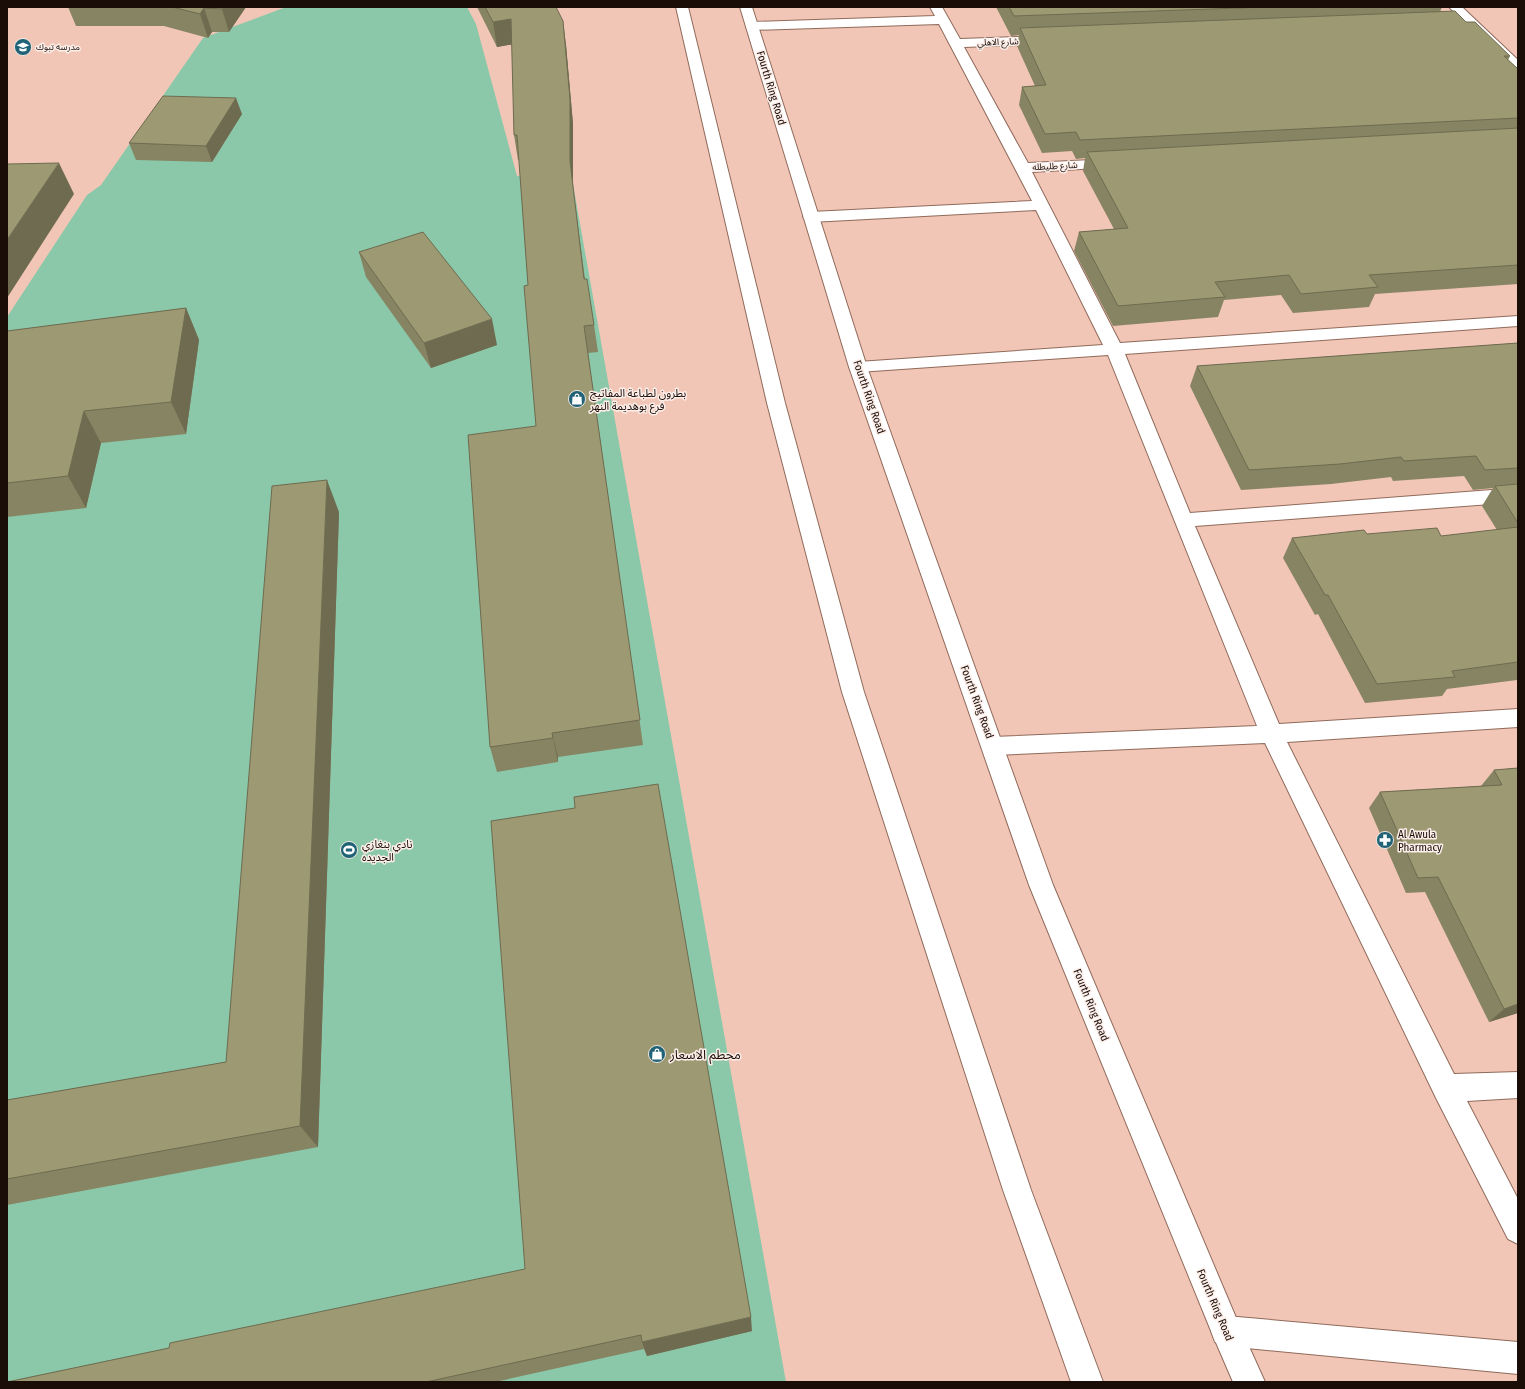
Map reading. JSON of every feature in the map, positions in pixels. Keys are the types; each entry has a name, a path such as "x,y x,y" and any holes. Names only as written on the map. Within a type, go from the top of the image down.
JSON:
{"street":[{"path":"682,7 776,404 853,692 1017,1190 1087,1382"},
{"path":"936,7 1023,168 1114,350 1272,734 1446,1088 1518,1229"},
{"path":"1455,7 1518,67"},
{"path":"749,16 943,20"},
{"name":"Fourth Ring Road","path":"749,16 858,367 1041,885 1226,1331 1249,1382"},
{"path":"1457,24 1473,23"},
{"name":"شارع الاهلي","path":"956,43 1059,39"},
{"name":"شارع طليطله","path":"1023,168 1127,162"},
{"path":"811,217 1041,205"},
{"path":"858,367 1518,321"},
{"path":"1183,520 1518,495"},
{"path":"993,746 1272,734 1518,718"},
{"path":"1446,1088 1518,1085"},
{"path":"1226,1331 1518,1358"}],"green space":[{"name":"نادي بنغازي الجديده","path":"286,7 467,7 476,24 517,176 571,173 786,1382 7,1382 7,317 87,195 101,185 203,38"}],"building":[{"path":"172,7 223,7 222,9 204,8 200,14"},
{"path":"485,7 556,7 563,21 570,99 570,161 584,279 587,279 594,325 584,326 640,720 552,733 553,738 490,747 468,435 536,426 524,286 528,285 517,135 514,135 511,19 493,22"},
{"path":"1009,7 1268,7 1014,16"},
{"path":"1455,11 1466,22 1475,22 1510,56 1504,56 1518,69 1518,118 1080,140 1076,132 1045,134 1022,87 1046,85 1020,28"},
{"path":"163,96 236,98 206,146 129,143"},
{"path":"1518,128 1518,265 1369,275 1378,287 1301,294 1289,275 1215,282 1225,297 1118,306 1079,232 1128,228 1087,152"},
{"path":"59,163 7,240 7,164"},
{"path":"423,232 492,319 424,343 359,252"},
{"path":"186,308 171,402 84,411 68,476 7,483 7,331"},
{"path":"1518,343 1518,468 1485,470 1476,456 1404,461 1401,457 1340,464 1249,470 1197,366"},
{"path":"327,480 300,1126 7,1179 7,1100 226,1062 272,486"},
{"path":"1518,484 1518,523 1495,486"},
{"path":"1518,527 1518,662 1452,671 1455,677 1377,684 1328,595 1325,595 1292,538 1364,530 1367,534 1437,528 1441,536"},
{"path":"1518,768 1518,1004 1504,1009 1438,877 1418,878 1380,792 1502,785 1494,770"},
{"path":"658,784 751,1317 642,1342 641,1335 426,1382 7,1382 169,1348 170,1343 525,1269 491,821 575,808 574,797"}],"place":[{"name":"مدرسه تبوك","path":"23,47"},
{"name":"بطرون لطباعة المفاتيح فرع بوهديمة النهر","path":"577,399"},
{"name":"Al Awula Pharmacy","path":"1385,840"},
{"name":"نادي بنغازي الجديده","path":"349,850"},
{"name":"محطم الاسعار","path":"657,1054"}]}
